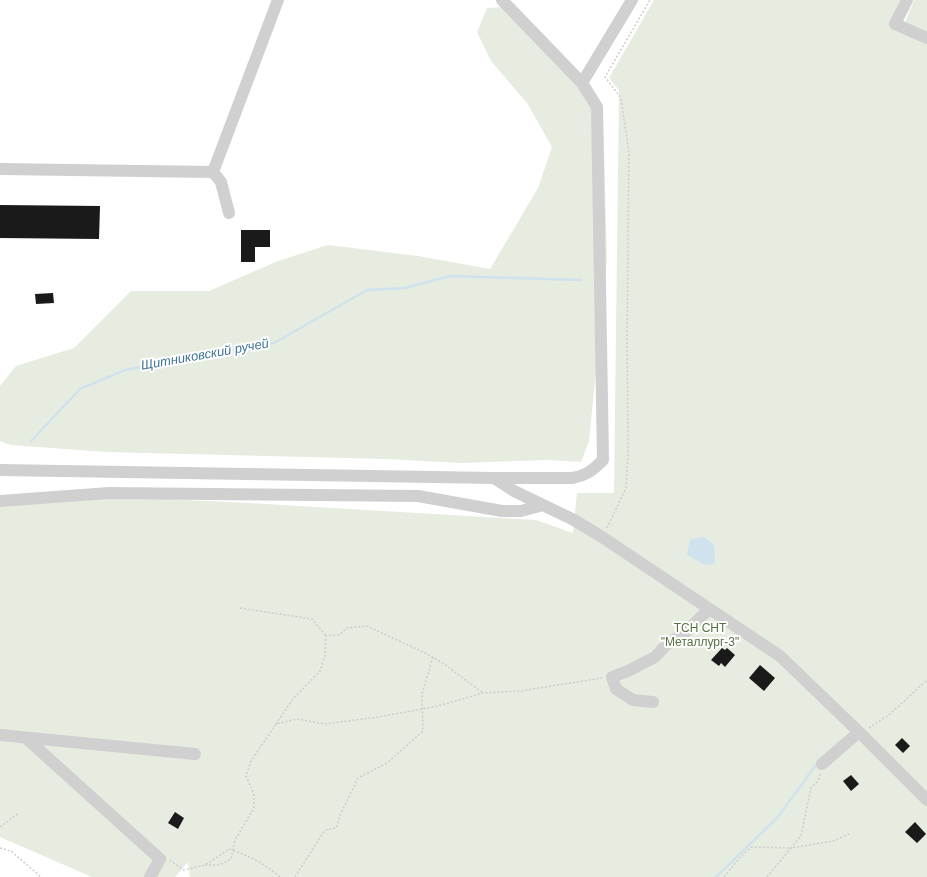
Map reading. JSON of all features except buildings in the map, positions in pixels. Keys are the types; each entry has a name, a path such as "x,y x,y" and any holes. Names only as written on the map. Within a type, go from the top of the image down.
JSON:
{"street":[{"path":"213,172 278,0"},
{"path":"0,470 572,478 584,475 593,470 603,460 597,107 582,83 502,0"},
{"path":"582,83 632,0"},
{"path":"907,0 895,24 927,38"},
{"path":"0,169 213,172"},
{"path":"213,172 220,182 229,213"},
{"path":"494,478 514,491 574,520 602,537 780,656 927,800"},
{"path":"0,501 109,493 418,496 502,511 521,511 543,505"},
{"path":"653,702 633,700 616,689 612,677 628,671 655,656 666,645 686,632 709,609"},
{"path":"822,764 859,732"},
{"path":"0,735 195,754"},
{"path":"26,738 160,859 150,877"}],"path":[{"path":"602,537 626,488 628,453 627,337 629,153 622,98 605,77 650,0"},
{"path":"160,859 171,861 184,870 205,865 219,865 231,859 236,840 254,808 254,794 246,776 252,760 293,699 320,671 325,655 326,636 312,619 240,608"},
{"path":"326,636 339,634 347,628 367,626 433,658 483,693"},
{"path":"295,877 325,830 336,828 341,813 358,778 387,763 423,730 422,694 433,658"},
{"path":"276,724 297,719 325,724 378,717 422,709 483,693 520,691 612,677"},
{"path":"859,732 872,727 889,715 927,680"},
{"path":"767,877 801,836 811,788 818,781 822,764"},
{"path":"0,827 19,813"},
{"path":"724,877 752,847 791,848 833,841 851,833"},
{"path":"0,848 11,852 41,877"},
{"path":"205,865 229,849 269,867 280,877"}],"green space":[{"name":"ТСН СНТ \"Металлург-3\"","path":"654,0 900,0 892,18 905,22 914,0 927,0 927,877 190,877 188,862 175,877 92,877 0,837 0,504 124,497 248,503 536,520 573,533 577,493 614,493 619,90 609,78"},
{"path":"506,7 603,115 607,259 589,441 581,462 547,460 460,463 387,459 107,452 11,445 0,441 0,386 16,366 74,348 131,291 209,291 278,261 328,245 418,256 490,269 538,188 552,147 527,103 491,61 477,32 487,8"}],"water":[{"path":"703,537 713,544 714,547 715,563 711,565 703,564 687,555 690,539"}],"waterway":[{"name":"Щитниковский ручей","path":"31,441 80,389 125,370 223,351 274,343 367,290 405,288 450,276 581,280"},
{"path":"716,877 777,818 816,765"}]}
